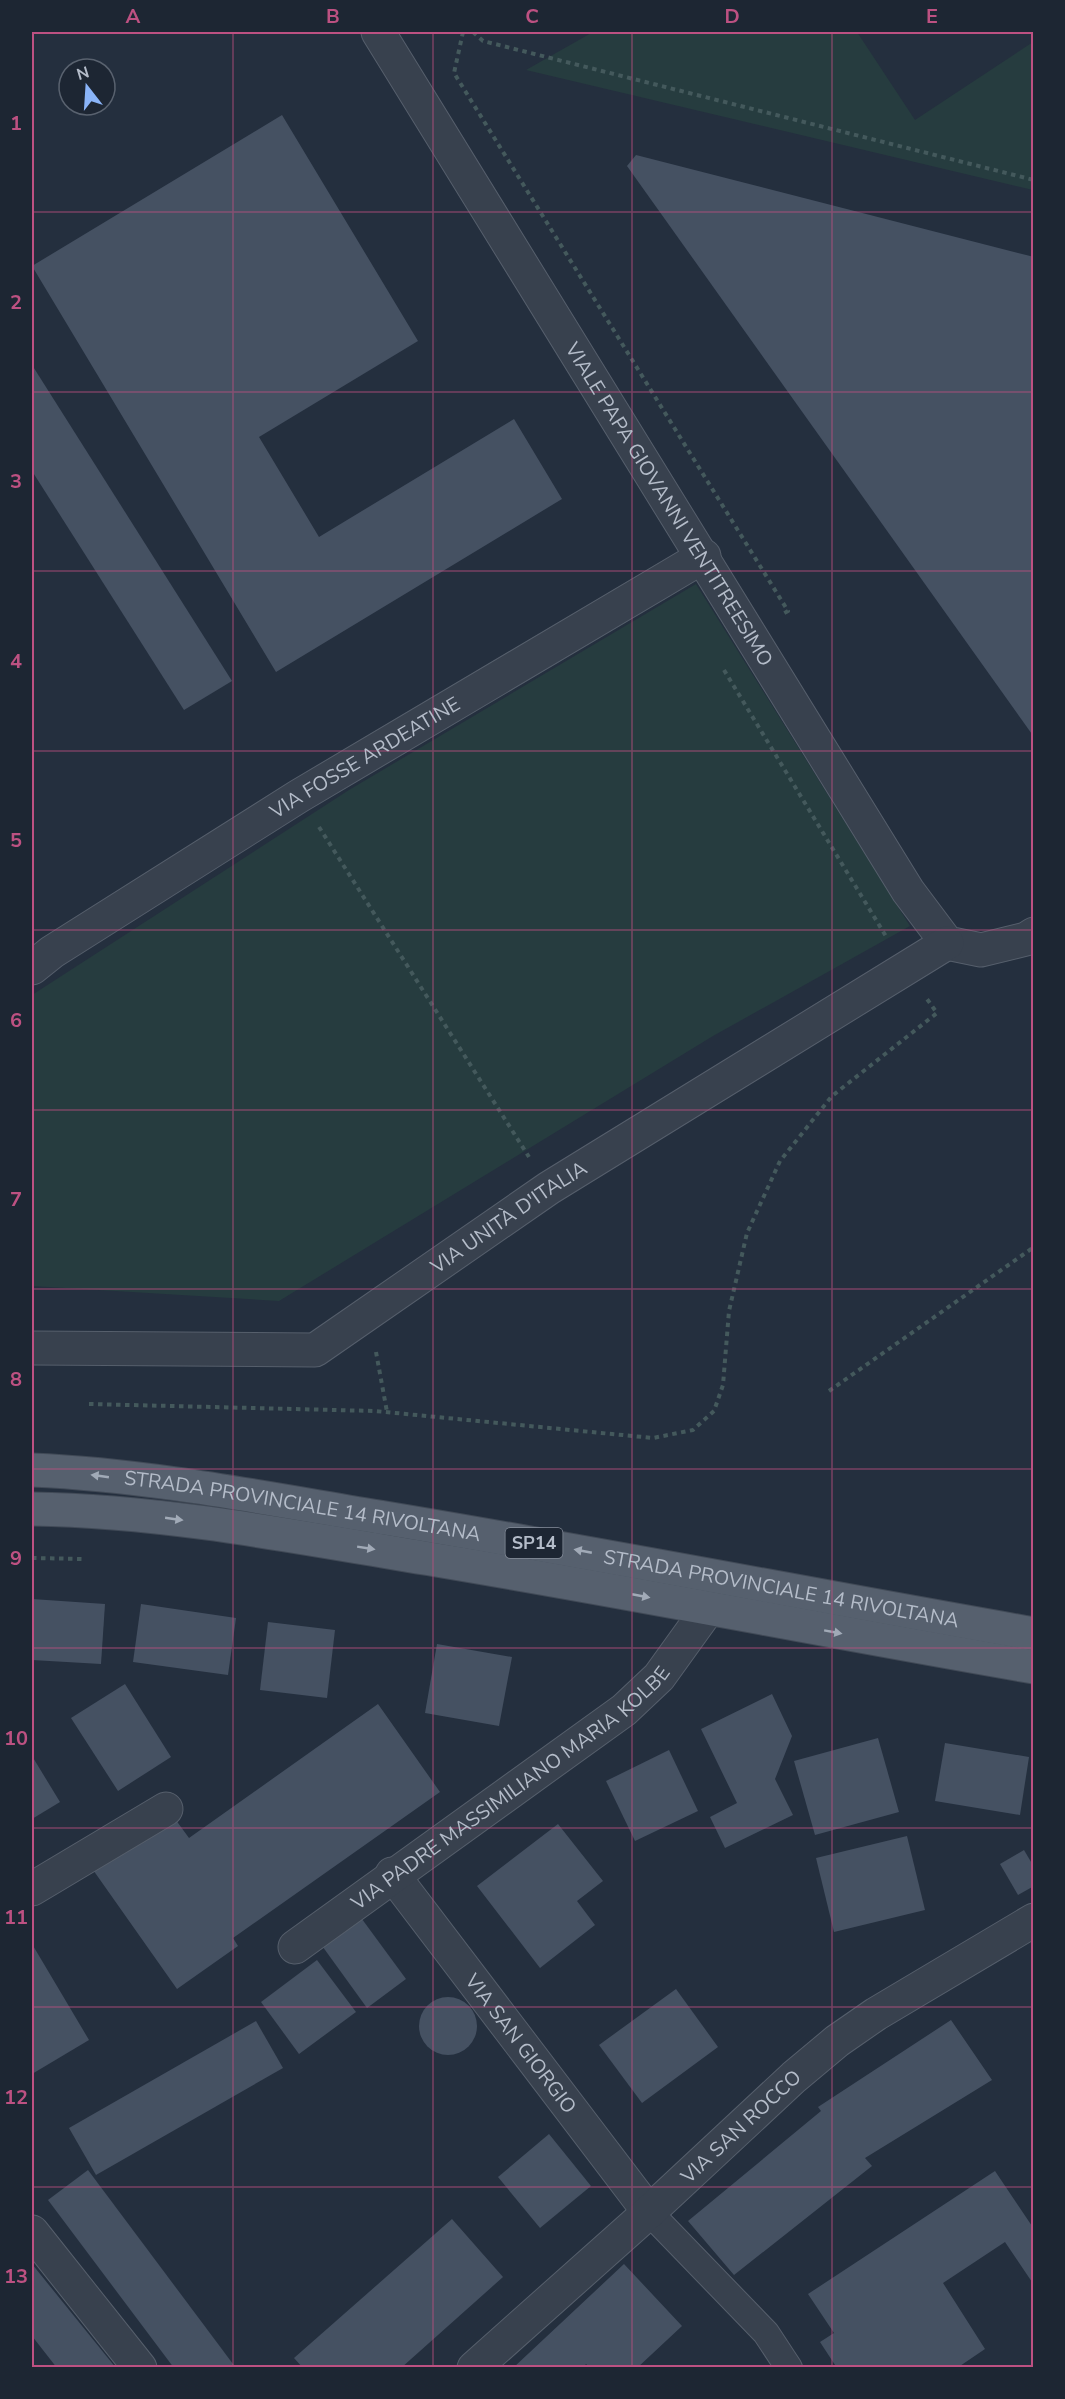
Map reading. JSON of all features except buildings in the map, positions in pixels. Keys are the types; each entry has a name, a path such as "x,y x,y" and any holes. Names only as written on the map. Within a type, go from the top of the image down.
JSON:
{"main road":[{"name":"STRADA PROVINCIALE 14 RIVOLTANA","path":"32,1470 73,1472 287,1502 576,1550 1034,1634"},
{"name":"STRADA PROVINCIALE 14 RIVOLTANA","path":"32,1509 162,1517 248,1529 571,1582 708,1609 1034,1667"}],"street":[{"name":"VIALE PAPA GIOVANNI VENTITREESIMO","path":"378,32 704,556 908,891 947,943"},
{"name":"VIA FOSSE ARDEATINE","path":"32,968 52,952 299,796 704,556"},
{"path":"947,943 981,950 1026,939 1034,934"},
{"name":"VIA UNITÀ D'ITALIA","path":"32,1348 315,1350 549,1188 947,943"},
{"name":"VIA PADRE MASSIMILIANO MARIA KOLBE","path":"295,1947 392,1874 630,1704 664,1672 708,1609"},
{"path":"32,1889 166,1809"},
{"name":"VIA SAN GIORGIO","path":"392,1874 649,2212"},
{"name":"VIA SAN ROCCO","path":"474,2367 649,2212 794,2077 850,2031 1034,1920"},
{"path":"649,2212 766,2333 789,2367"},
{"path":"32,2232 140,2367"}],"path":[{"path":"89,1404 387,1412 653,1438 693,1430 714,1411 723,1385 729,1311 747,1233 780,1161 832,1096 937,1013 906,969 715,655 788,611 454,73 463,32"},
{"path":"473,32 483,41 1034,180"},
{"path":"299,796 549,1188"},
{"path":"829,1391 1034,1247"},
{"path":"375,1347 387,1412"},
{"path":"32,1558 83,1559"}],"green space":[{"path":"593,32 857,32 915,120 1033,42 1033,190 526,70"},
{"path":"696,584 910,926 713,1036 279,1301 32,1286 32,995 349,790"}]}
